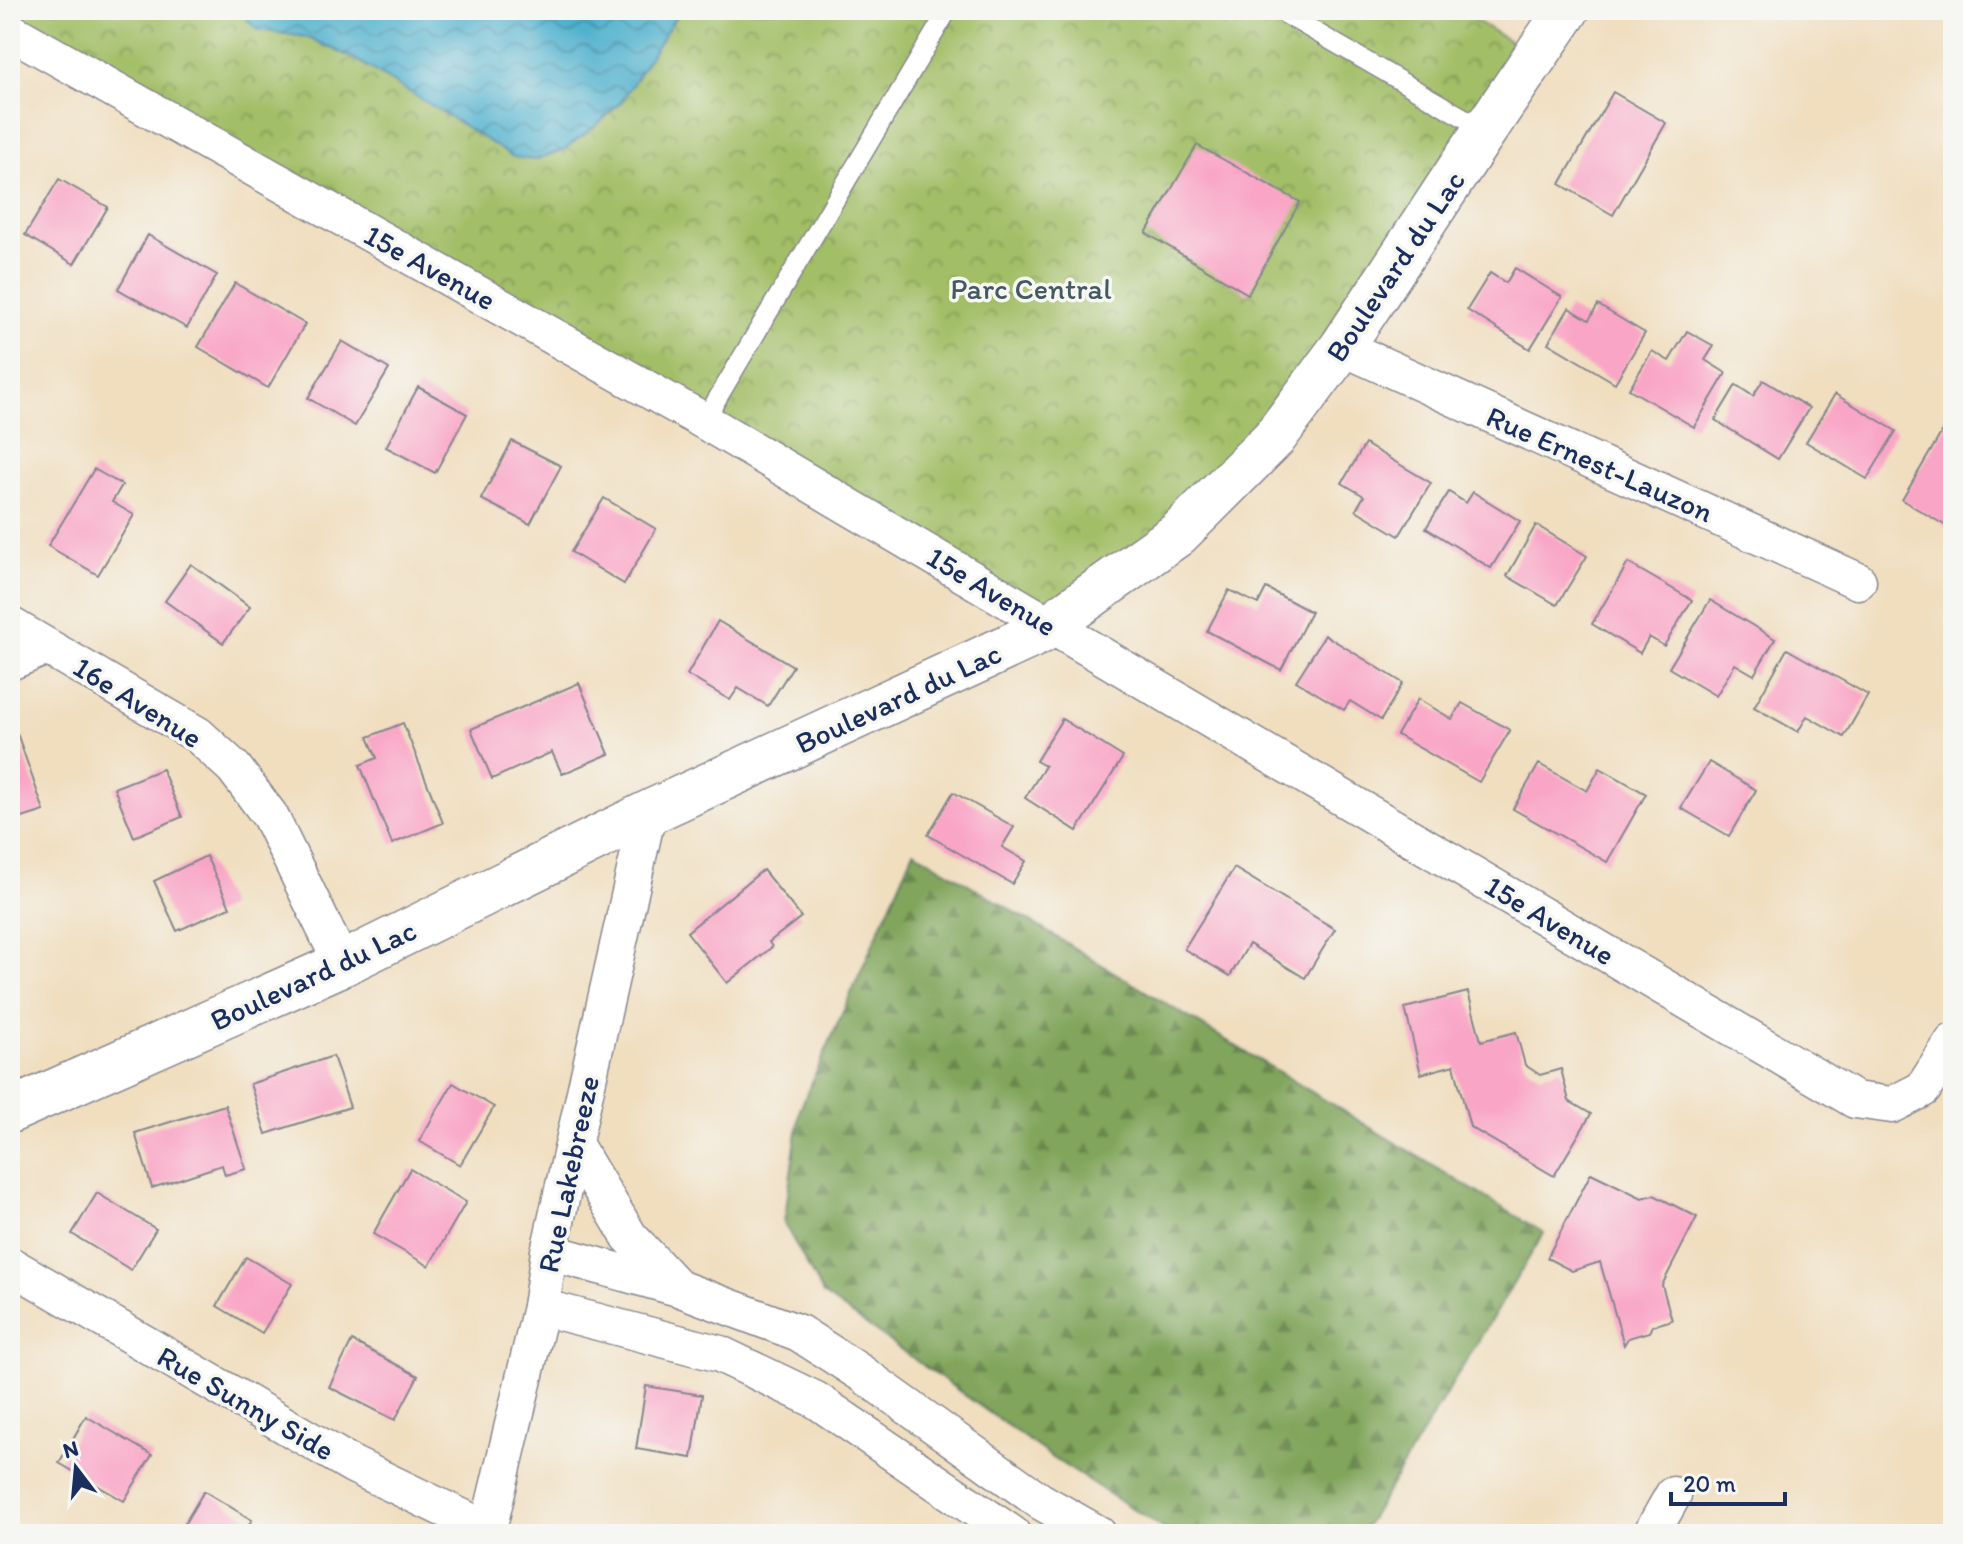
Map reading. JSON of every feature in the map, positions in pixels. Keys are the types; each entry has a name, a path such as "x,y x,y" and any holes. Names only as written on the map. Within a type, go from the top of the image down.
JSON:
{"street":[{"name":"Boulevard du Lac","path":"10,1111 342,964 648,813 1040,632 1178,534 1274,438 1342,347 1567,10"},
{"name":"15e Avenue","path":"10,31 704,421 1855,1100 1892,1105 1923,1089 1953,1042"},
{"name":"Rue Ernest-Lauzon","path":"1342,347 1858,581"},
{"name":"16e Avenue","path":"10,625 198,735 234,768 270,816 342,964"},
{"path":"10,662 46,647"},
{"name":"Rue Lakebreeze","path":"488,1532 541,1307 549,1252 648,813"},
{"path":"574,1144 629,1236 678,1288"},
{"path":"549,1252 678,1288 799,1333 861,1373 1040,1501 1098,1534"},
{"name":"Rue Sunny Side","path":"10,1265 353,1465 488,1532"},
{"path":"541,1307 720,1354 816,1400 1012,1534"},
{"path":"1651,1534 1673,1495"}],"lane":[{"path":"704,421 948,10"},
{"path":"1278,10 1485,130"}],"green space":[{"name":"Parc Central","path":"10,10 1459,10 1540,60 1274,438 1065,628 10,31"},
{"path":"914,851 1544,1233 1361,1534 1172,1534 1053,1458 823,1294 784,1223 800,1109"}],"water":[{"path":"245,10 680,10 621,102 597,125 563,150 534,160 513,157 353,58 306,37 259,30 246,19"}],"building":[{"path":"1613,92 1666,123 1613,215 1560,184"},
{"path":"1197,145 1300,202 1248,294 1146,233"},
{"path":"59,179 108,207 74,264 25,235"},
{"path":"148,235 217,275 187,328 118,289"},
{"path":"1515,268 1562,297 1530,349 1467,310 1490,273 1506,283"},
{"path":"235,283 305,324 268,388 198,347"},
{"path":"1598,305 1645,333 1615,383 1548,343 1569,308 1589,320"},
{"path":"1687,331 1714,346 1705,360 1726,373 1694,427 1629,389 1652,351 1669,361"},
{"path":"342,341 389,369 355,426 308,398"},
{"path":"1763,380 1809,408 1778,459 1715,420 1736,385 1753,396"},
{"path":"418,387 467,414 435,473 386,447"},
{"path":"1835,394 1896,431 1867,479 1806,442"},
{"path":"1953,413 1953,530 1902,500"},
{"path":"512,441 561,466 530,524 481,499"},
{"path":"1365,444 1431,483 1399,536 1356,510 1364,496 1342,483"},
{"path":"94,469 122,485 112,502 134,515 98,575 48,546"},
{"path":"1449,492 1466,503 1473,492 1520,521 1491,568 1426,528"},
{"path":"604,498 656,529 624,584 571,552"},
{"path":"1536,525 1587,556 1557,605 1507,576"},
{"path":"1628,563 1692,600 1664,646 1649,637 1640,653 1592,624"},
{"path":"191,564 250,607 223,643 165,601"},
{"path":"1266,588 1311,612 1281,670 1207,631 1229,590 1258,604"},
{"path":"1710,600 1775,639 1754,675 1735,664 1716,696 1669,668"},
{"path":"718,621 793,666 768,706 738,688 730,700 687,675"},
{"path":"1325,635 1403,683 1381,720 1350,701 1344,710 1296,681"},
{"path":"1787,649 1868,695 1844,737 1807,716 1798,732 1754,707"},
{"path":"579,683 609,754 562,774 552,752 492,779 471,729"},
{"path":"1418,699 1452,719 1462,703 1510,730 1479,782 1397,735"},
{"path":"1062,719 1123,757 1077,831 1025,798 1045,766 1036,761"},
{"path":"403,723 443,823 392,844 360,765 377,758 368,737"},
{"path":"17,733 44,811 10,822 10,736"},
{"path":"1709,762 1756,790 1729,836 1681,808"},
{"path":"1539,764 1587,791 1600,768 1646,794 1607,862 1513,809"},
{"path":"162,769 182,817 134,837 114,788"},
{"path":"953,792 1014,827 1002,847 1026,861 1012,884 928,835"},
{"path":"206,856 230,907 177,931 154,881"},
{"path":"1234,868 1335,929 1305,978 1249,944 1230,976 1184,949"},
{"path":"763,870 801,917 769,942 772,947 727,983 687,932"},
{"path":"1468,992 1481,1041 1516,1032 1525,1065 1540,1075 1561,1069 1569,1101 1591,1114 1554,1176 1470,1127 1454,1065 1421,1074 1405,1008"},
{"path":"333,1056 350,1107 266,1134 250,1084"},
{"path":"453,1083 494,1107 460,1165 419,1141"},
{"path":"225,1105 246,1169 225,1175 222,1165 152,1188 135,1133"},
{"path":"410,1169 466,1202 429,1266 373,1234"},
{"path":"1591,1173 1642,1198 1654,1195 1697,1217 1662,1285 1672,1320 1628,1338 1624,1345 1600,1262 1572,1271 1547,1258"},
{"path":"97,1193 156,1229 131,1270 72,1234"},
{"path":"246,1257 292,1284 262,1333 217,1306"},
{"path":"352,1341 418,1376 395,1420 329,1387"},
{"path":"646,1386 702,1395 692,1458 636,1449"},
{"path":"86,1416 152,1455 124,1501 59,1463"},
{"path":"204,1491 252,1520 243,1534 191,1534 182,1528"},
{"path":"619,1525 667,1532 667,1534 618,1534"}]}
